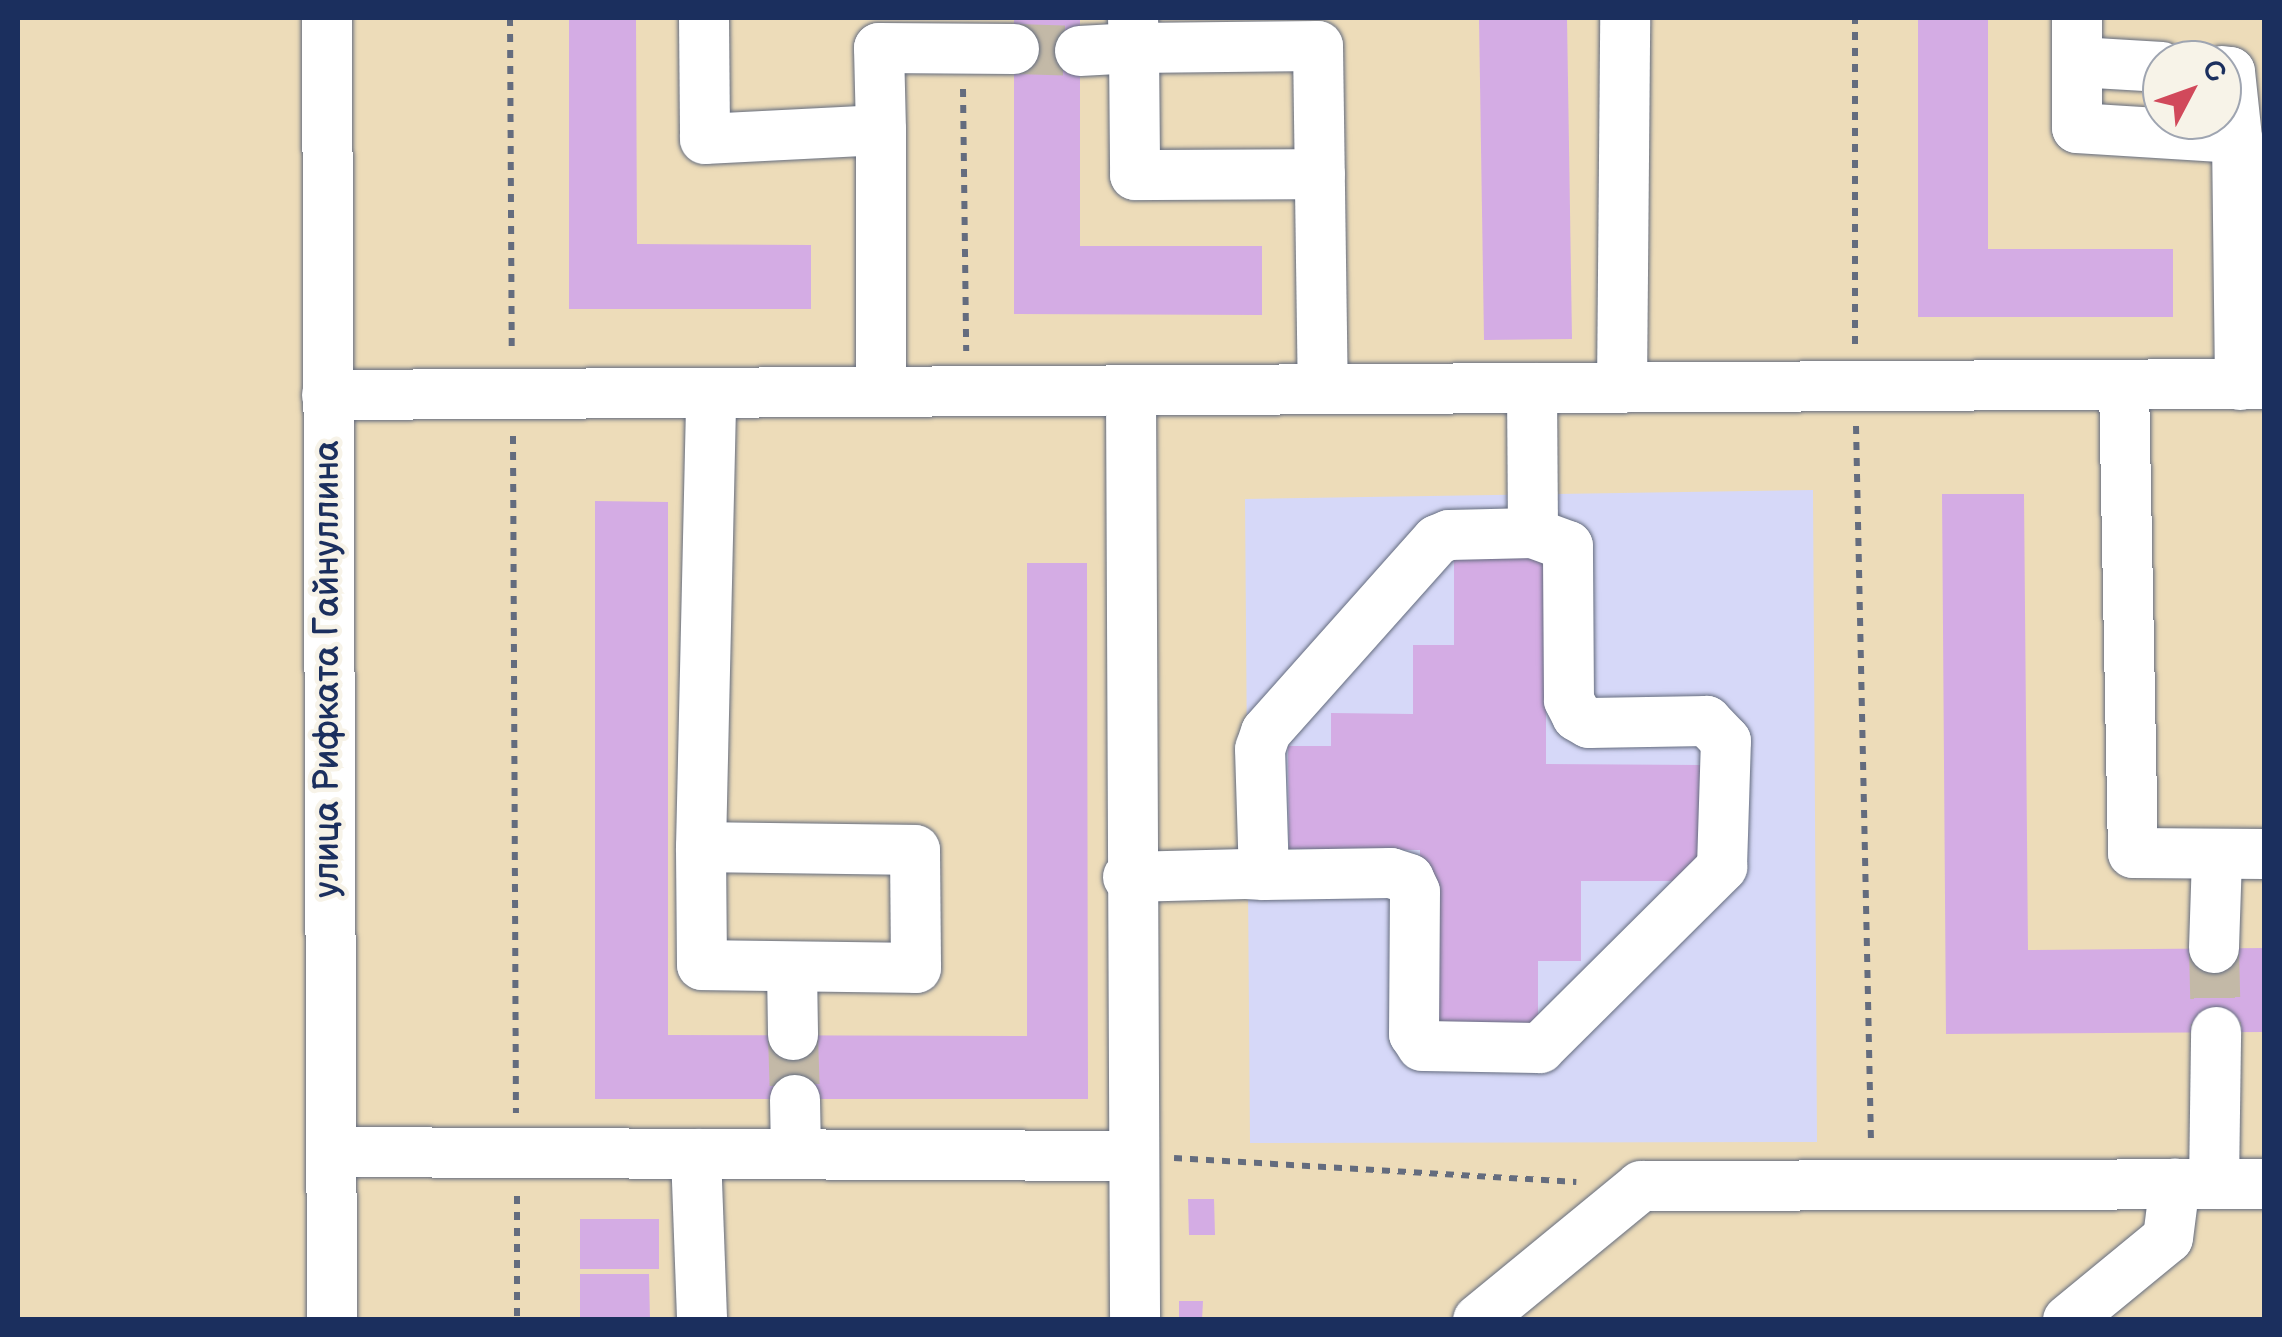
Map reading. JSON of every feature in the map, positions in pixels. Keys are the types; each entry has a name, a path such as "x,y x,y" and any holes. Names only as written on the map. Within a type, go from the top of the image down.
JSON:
{"street":[{"name":"улица Рифката Гайнуллина","path":"327,18 332,1320"},
{"path":"704,18 705,139 881,130"},
{"path":"1622,388 1624,18"},
{"path":"1134,33 1134,175 1320,174"},
{"path":"1080,51 1134,33 1318,46 1323,390"},
{"path":"2142,61 2078,40 2077,128 2142,132"},
{"path":"882,392 879,48 1014,49"},
{"path":"327,395 2252,384 2236,140"},
{"path":"2124,385 2133,853 2241,855 2214,948"},
{"path":"1532,388 1532,534"},
{"path":"1131,390 1128,877 1135,1320"},
{"path":"701,847 914,850 916,968 702,965 701,847 711,392"},
{"path":"1128,877 1264,875 1391,873 1409,880 1415,892 1414,1034 1422,1046 1451,1050 1540,1048 1554,1040 1722,867 1727,849 1721,729 1707,720 1588,724 1577,716 1569,700 1573,556 1558,539 1532,534 1437,540 1266,732 1260,749 1264,875"},
{"path":"792,969 793,1036"},
{"path":"2068,1320 2168,1238 2195,1184 2216,1032"},
{"path":"795,1100 796,1154"},
{"path":"330,1152 1133,1156"},
{"path":"696,1154 702,1320"},
{"path":"1478,1320 1641,1186 2264,1184"}],"path":[{"path":"510,18 517,1320"},
{"path":"1855,18 1855,387 1872,1185"},
{"path":"962,48 966,391"},
{"path":"1133,1156 1641,1186"}],"shaded area":[{"path":"1813,490 1817,1142 1250,1143 1245,499"}],"building":[{"path":"569,18 636,18 637,244 811,245 811,309 569,309"},
{"path":"1014,18 1080,18 1080,246 1262,246 1262,315 1014,314"},
{"path":"1479,18 1567,18 1572,339 1484,340"},
{"path":"1918,18 1988,18 1988,249 2173,249 2173,317 1918,317"},
{"path":"1942,494 2024,494 2028,950 2264,948 2264,1032 1946,1034"},
{"path":"595,501 668,502 668,1035 1027,1036 1027,563 1087,563 1088,1099 595,1099"},
{"path":"1454,555 1546,555 1546,764 1701,765 1701,881 1581,881 1581,961 1538,961 1538,1031 1420,1030 1420,850 1289,849 1288,746 1331,746 1331,713 1413,714 1413,645 1454,645"},
{"path":"1188,1199 1214,1199 1215,1235 1189,1235"},
{"path":"580,1219 659,1219 659,1269 580,1269"},
{"path":"580,1274 649,1274 650,1320 580,1320"},
{"path":"1179,1301 1203,1301 1202,1320 1179,1320"}],"tunnel":[{"path":"1014,49 1080,51"},
{"path":"2214,948 2216,1032"},
{"path":"793,1035 795,1100"}]}
